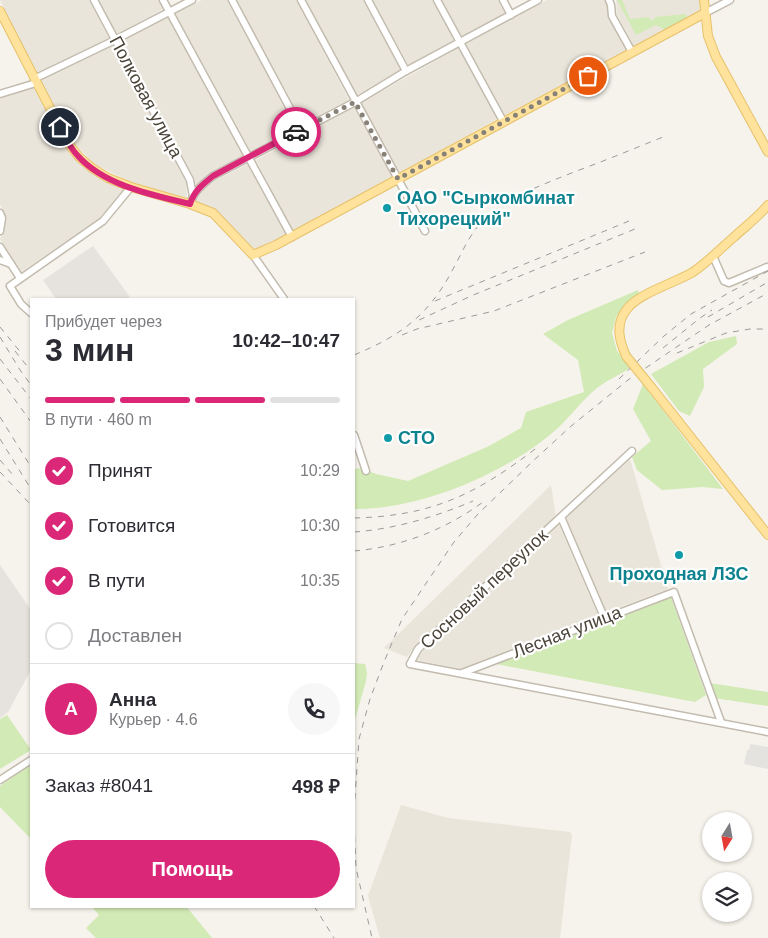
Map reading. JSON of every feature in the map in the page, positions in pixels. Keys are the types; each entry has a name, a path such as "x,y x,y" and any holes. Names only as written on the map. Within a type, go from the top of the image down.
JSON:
{"main road":[{"path":"704,0 708,36 716,57 768,152"},
{"path":"0,12 68,143 78,157 108,178 213,213 253,255 292,237 705,13"},
{"path":"768,205 693,272 639,299 628,307 623,314 619,328 620,342 626,356 768,535"}],"street":[{"name":"Полковая улица","path":"94,0 190,180 193,196"},
{"path":"163,0 292,237"},
{"path":"0,94 35,81 192,0"},
{"path":"232,0 301,129"},
{"path":"301,0 425,231"},
{"path":"368,0 406,71"},
{"path":"437,0 503,121"},
{"path":"503,0 511,15"},
{"path":"190,204 193,196 201,186 213,176 355,102 406,71 538,0"},
{"path":"609,0 612,16 632,52"},
{"path":"705,13 730,0"},
{"path":"30,313 21,304 10,286 103,221 131,187"},
{"path":"0,213 2,218 0,231"},
{"path":"0,248 20,278"},
{"path":"253,255 283,298"},
{"path":"713,256 724,281 729,283 767,267"},
{"path":"0,260 11,264"},
{"path":"355,438 366,470"},
{"name":"Сосновый переулок","path":"461,673 410,664 418,649 632,451"},
{"name":"Сосновый переулок","path":"560,517 604,618"},
{"name":"Лесная улица","path":"461,673 674,592 721,722"},
{"path":"461,673 768,732"},
{"path":"0,780 30,761"}],"shaded area":[{"path":"0,0 89,0 109,38 36,73"},
{"path":"99,0 158,0 163,9 117,34"},
{"path":"202,0 227,0 295,127 251,152 175,13"},
{"path":"237,0 296,0 349,100 303,123"},
{"path":"306,0 363,0 401,69 357,95"},
{"path":"373,0 432,0 454,41 408,65"},
{"path":"442,0 498,0 505,13 462,36"},
{"path":"547,0 606,0 609,17 626,50 505,115 466,44"},
{"path":"616,0 700,0 700,11 634,46 617,14"},
{"path":"167,17 244,156 211,172 196,185 121,42"},
{"path":"113,46 186,182 187,199 133,183 94,164 72,141 40,81"},
{"path":"458,48 497,119 400,173 361,103"},
{"path":"34,88 64,145 75,159 90,172 124,189 100,218 21,272 0,239 5,231 6,216 0,204 0,99"},
{"path":"353,107 392,177 293,231 256,160"},
{"path":"248,164 286,235 254,250 216,210 196,202 204,189 216,180"},
{"path":"93,246 130,297 55,298 43,280"},
{"path":"630,459 668,589 606,612 566,518"},
{"path":"551,485 556,516 415,646 407,657 384,648"},
{"path":"559,525 598,615 460,669 416,660 422,652"},
{"path":"0,565 30,609 30,672 8,712 0,718"},
{"path":"750,744 768,747 768,769 744,764"},
{"path":"401,805 448,818 570,832 572,835 560,938 380,938 368,896"}],"green space":[{"path":"617,0 622,0 630,19 649,17 650,20 654,20 655,17 686,14 688,20 665,30 656,25 636,35"},
{"path":"638,290 639,295 625,304 616,317 612,333 617,351 630,368 597,388 557,429 537,445 488,474 434,496 380,508 355,509 355,469 361,468 376,474 408,481 487,447 521,428 526,412 584,392 578,360 543,334 568,320"},
{"path":"736,336 737,344 703,369 704,387 690,416 679,411 651,374 709,342"},
{"path":"643,384 723,489 702,487 662,490 637,470 632,457 651,441 633,409"},
{"path":"671,597 706,695 695,702 496,664"},
{"path":"355,663 365,664 366,681 355,720"},
{"path":"710,683 768,692 768,706 714,698"},
{"path":"7,715 30,751 0,769 0,719"},
{"path":"30,765 30,838 0,807 0,786"},
{"path":"93,908 188,908 212,938 96,938 86,928 99,915"}],"railway":[{"path":"355,355 399,332 423,312 443,287 476,228 497,209 518,196 540,186 663,137"},
{"path":"435,301 629,221"},
{"path":"419,320 471,296 635,229"},
{"path":"402,335 417,329 494,311 645,252"},
{"path":"619,379 664,336 691,314 768,271"},
{"path":"708,317 768,282"},
{"path":"355,797 359,739 370,699 384,662 402,619 454,542 478,514 532,462 570,427 628,380 709,325 768,293"},
{"path":"663,348 712,310"},
{"path":"0,327 22,354"},
{"path":"677,353 726,333 750,329 768,329"},
{"path":"0,337 30,384"},
{"path":"15,351 30,370"},
{"path":"0,359 30,398"},
{"path":"0,379 30,421"},
{"path":"0,417 30,465"},
{"path":"0,439 30,487"},
{"path":"355,518 408,513 453,499 495,477 539,446"},
{"path":"0,460 13,475"},
{"path":"0,472 30,504"},
{"path":"355,532 385,528 415,521 473,501"},
{"path":"355,551 388,546 422,536 453,521 483,502"},
{"path":"355,846 356,868 372,938"},
{"path":"315,908 334,938"}],"way so far":[{"path":"296,132 355,102 398,179 588,76"}],"place":[{"name":"ОАО \"Сыркомбинат Тихорецкий\"","path":"387,208"},
{"name":"СТО","path":"388,438"},
{"name":"Проходная ЛЗС","path":"679,555"}],"route":[{"path":"60,127 78,157 108,178 131,187 190,204 193,196 201,186 213,176 296,132"}]}
